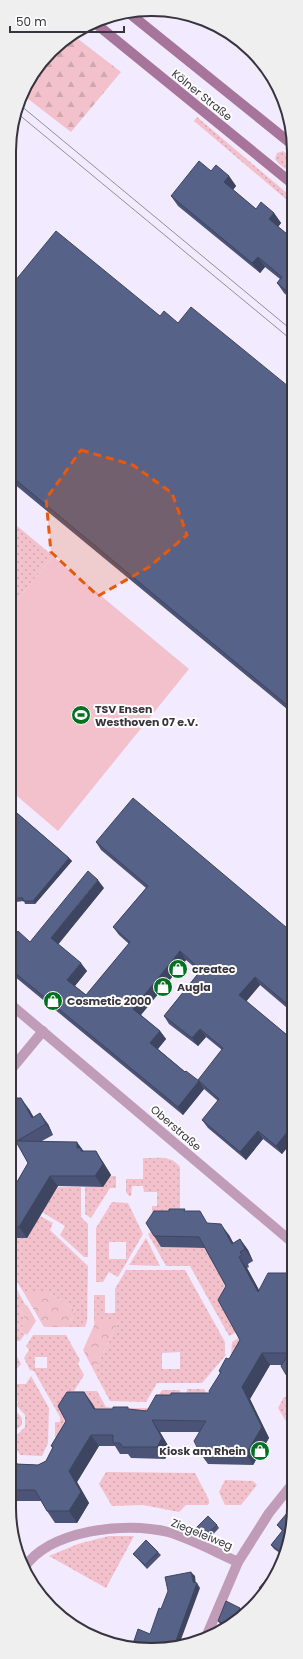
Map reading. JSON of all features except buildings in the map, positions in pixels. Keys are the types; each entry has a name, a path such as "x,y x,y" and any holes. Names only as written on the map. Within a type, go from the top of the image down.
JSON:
{"main road":[{"name":"Kölner Straße","path":"134,17 286,140"},
{"name":"Kölner Straße","path":"99,26 287,179"}],"street":[{"name":"Oberstraße","path":"16,1009 287,1238"},
{"path":"16,1064 43,1031"},
{"path":"209,1630 238,1562 269,1513 287,1490"},
{"name":"Ziegeleiweg","path":"28,1562 30,1559 57,1542 89,1532 133,1527 169,1532 238,1562"}],"highlighted area":[{"path":"81,450 133,465 172,493 187,535 149,567 98,596 51,552 46,499"}],"green space":[{"path":"77,38 121,72 71,132 27,98 44,69 62,50"},
{"path":"197,117 287,193 287,200 194,121"},
{"path":"283,151 287,154 287,170 275,159 277,153"},
{"path":"16,525 53,556 16,602"},
{"name":"TSV Ensen Westhoven 07 e.V.","path":"53,556 189,669 58,831 16,795 16,602"},
{"path":"143,1158 168,1159 177,1163 180,1167 180,1213 162,1247 207,1248 235,1299 237,1332 229,1336 190,1266 166,1266 148,1234 151,1232 153,1227 152,1206 157,1206 157,1192 144,1192 143,1186 132,1186 131,1196 129,1196 126,1192 126,1179 143,1179"},
{"path":"110,1176 116,1176 116,1188 110,1188 91,1218 85,1214 85,1187 103,1187"},
{"path":"58,1187 81,1187 81,1217 88,1224 88,1257 84,1257 60,1235 65,1226 42,1212"},
{"path":"112,1202 128,1203 143,1234 118,1277 109,1272 103,1282 96,1282 96,1228","holes":["109,1242 126,1242 126,1259 109,1259"]},
{"path":"40,1216 53,1223 50,1230 88,1266 87,1321 85,1327 69,1327 75,1310 49,1293 24,1293 16,1280 16,1233"},
{"path":"146,1238 160,1266 129,1265"},
{"path":"126,1270 185,1270 225,1342 226,1355 202,1383 157,1383 146,1402 110,1401 94,1371 119,1321 96,1321 94,1325 94,1295 105,1295 105,1313 115,1313 115,1289","holes":["180,1352 180,1369 162,1369 162,1353"]},
{"path":"16,1288 26,1306 20,1309 26,1321 20,1330 25,1334 20,1341 16,1341"},
{"path":"24,1293 49,1293 75,1310 69,1327 44,1327"},
{"path":"27,1305 36,1321 27,1335 20,1330 26,1321 20,1309"},
{"path":"96,1321 119,1321 94,1371 83,1350"},
{"path":"33,1335 66,1335 80,1360 78,1364 84,1375 74,1391 97,1391 106,1407 121,1408 69,1445 55,1437 55,1422 60,1422 60,1417 34,1371 30,1370 24,1358 29,1350 26,1346","holes":["35,1357 47,1357 47,1368 35,1368"]},
{"path":"240,1337 248,1352 231,1354 232,1342"},
{"path":"16,1355 21,1364 16,1370"},
{"path":"31,1376 49,1408 48,1443 42,1456 20,1455 16,1448 16,1436 25,1427 25,1415 16,1405 19,1401 16,1401 16,1384 26,1384"},
{"path":"187,1389 204,1389 216,1410 187,1398"},
{"path":"162,1390 180,1390 179,1407 156,1420 128,1413 128,1408 150,1408"},
{"path":"284,1397 287,1397 287,1423 278,1408"},
{"path":"16,1411 22,1418 22,1425 16,1430"},
{"path":"106,1472 195,1473 209,1500 209,1504 186,1505 179,1512 143,1505 112,1506 99,1484"},
{"path":"225,1480 253,1481 257,1485 241,1505 225,1505 219,1492"},
{"path":"109,1536 134,1536 106,1588 49,1556 78,1544"}],"tram line":[{"path":"23,108 287,326"},
{"path":"21,116 287,336"}],"place":[{"name":"TSV Ensen Westhoven 07 e.V.","path":"81,715"},
{"name":"createc","path":"178,969"},
{"name":"Augla","path":"163,987"},
{"name":"Cosmetic 2000","path":"53,1001"},
{"name":"Kiosk am Rhein","path":"260,1451"}]}
